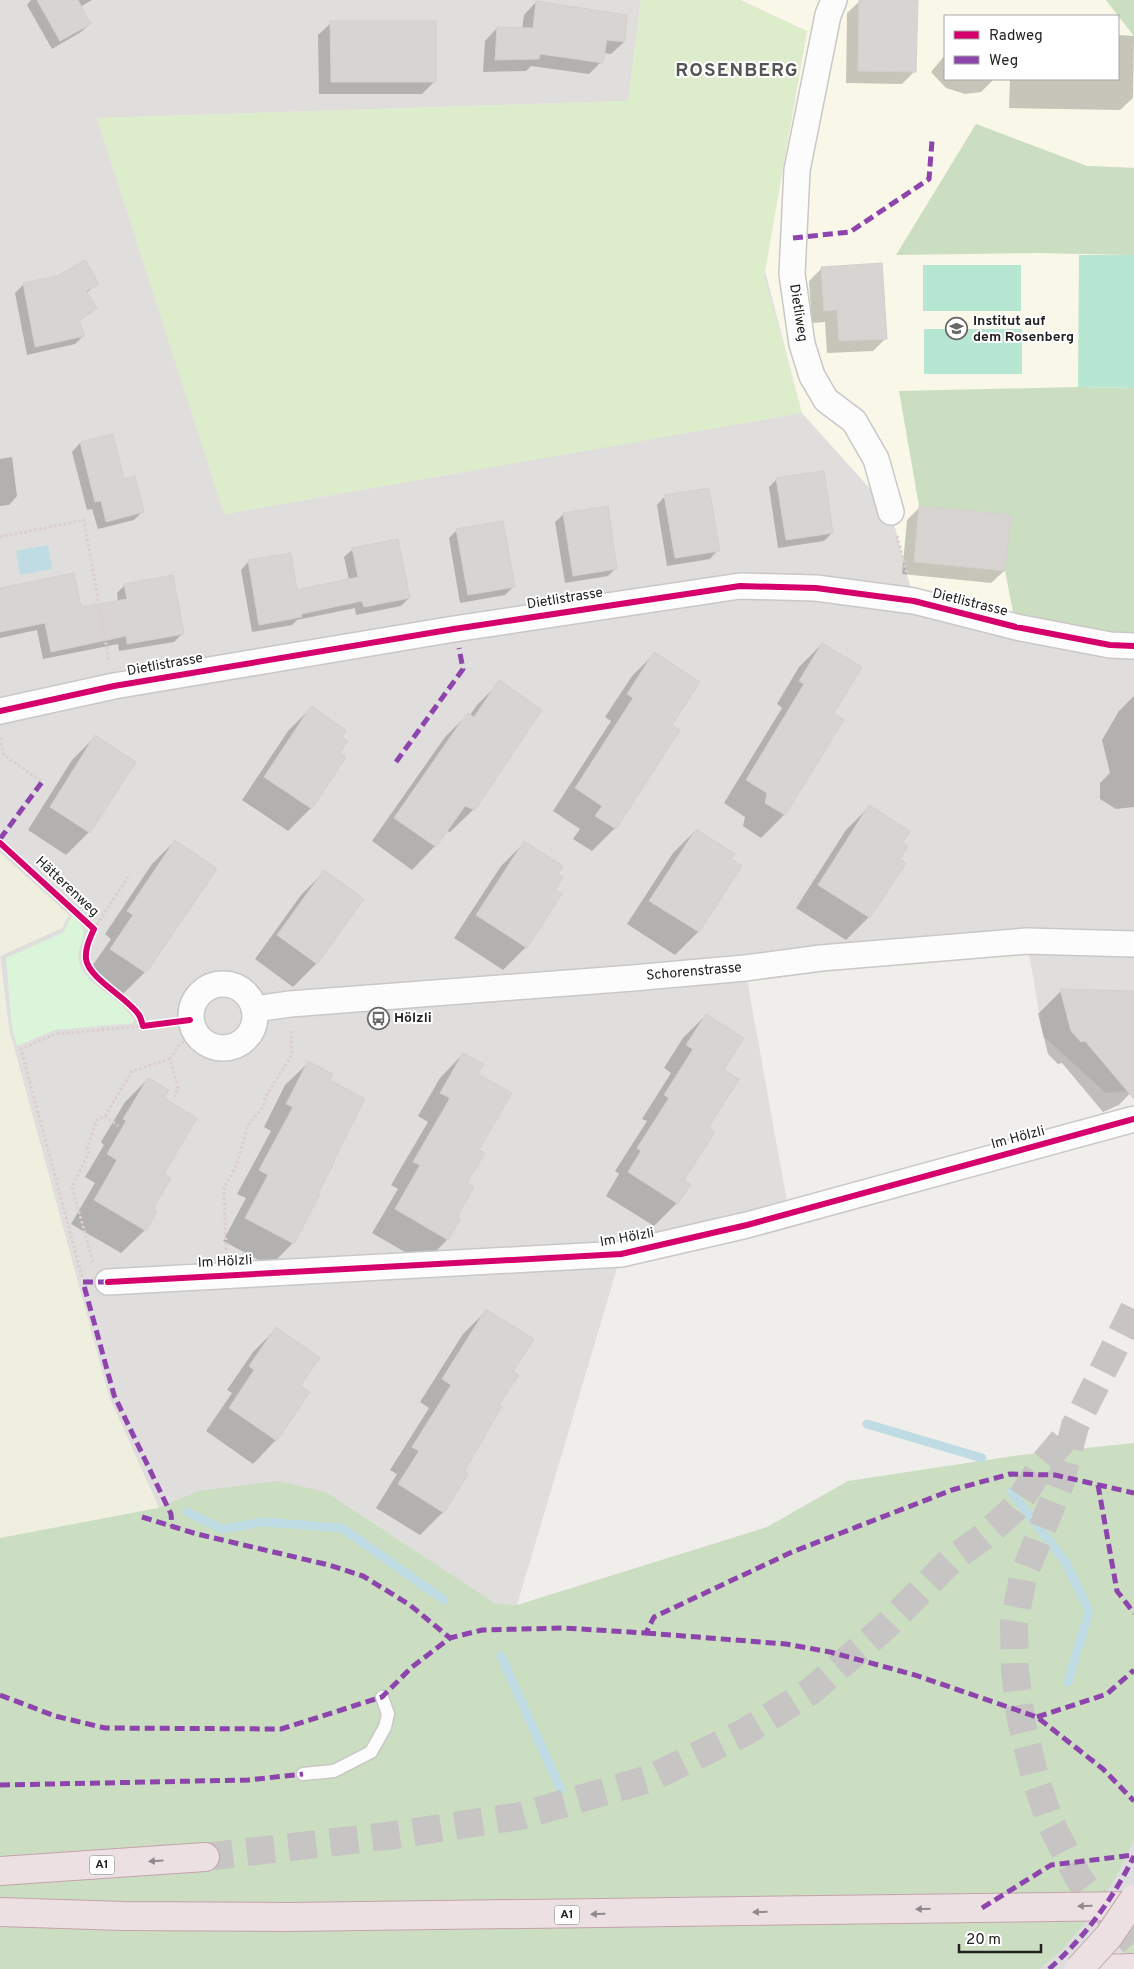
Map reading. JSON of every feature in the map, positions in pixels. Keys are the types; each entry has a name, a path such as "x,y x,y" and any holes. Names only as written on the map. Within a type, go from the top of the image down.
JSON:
{"highway":[{"name":"A1","path":"0,1871 205,1857"},
{"path":"1079,1969 1109,1936 1134,1898"},
{"name":"A1","path":"0,1912 123,1916 288,1917 1134,1906"},
{"path":"1096,1969 1134,1968"}],"street":[{"name":"Dietliweg","path":"834,0 828,15 796,170 792,274 802,344 812,376 826,400 854,420 876,458 891,512"},
{"name":"Dietlistrasse","path":"0,710 114,686 454,629 740,586 816,588 914,601 1016,627 1110,645 1134,646"},
{"name":"Schorenstrasse","path":"254,1009 290,1004 642,977 821,958 1027,941 1134,944"},
{"path":"216,985 231,985 240,989 248,996 254,1009 255,1018 248,1036 240,1043 230,1047 218,1048 208,1045 193,1027 191,1008 195,998 202,991 216,985"},
{"name":"Im Hölzli","path":"108,1282 621,1254 747,1225 1134,1119"}],"lane":[{"path":"302,1774 334,1771 371,1752 385,1727 388,1714 382,1697"}],"path":[{"path":"891,512 914,601"},
{"path":"0,537 84,520 114,686"},
{"path":"0,740 4,755 42,782"},
{"path":"94,929 128,877"},
{"path":"83,1282 26,1074 21,1049 55,1034 142,1023 193,1027"},
{"path":"93,1261 72,1187 88,1152 86,1148 97,1120 104,1116 132,1071 170,1059 193,1027"},
{"path":"225,1247 224,1188 237,1164 248,1125 260,1112 265,1098 292,1054 291,1038"},
{"path":"170,1059 178,1088 174,1097"},
{"path":"104,1116 118,1126"}],"shaded area":[{"path":"0,0 641,0 628,101 97,118 225,514 802,412 764,276 807,31 740,0 1134,0 1134,1091 1106,1093 1043,1036 1027,941 745,968 789,1213 621,1255 517,1605 496,1605 326,1492 198,1491 159,1508 109,1397 9,1029 0,956 61,928 69,915 0,853"},
{"name":"Institut auf dem Rosenberg","path":"740,0 1106,0 1118,15 944,15 944,80 1119,80 1119,17 1134,36 1134,168 1087,166 976,124 1042,253 1134,255 1134,388 1045,388 1011,515 1016,627 914,601 891,512 802,413 765,271 807,31"}],"green space":[{"path":"641,0 740,0 807,31 764,276 802,413 224,514 97,118 628,101"},
{"path":"1106,0 1134,0 1134,36 1119,15"},
{"path":"976,124 1087,166 1134,168 1134,255 1042,253 896,255"},
{"path":"1079,255 1134,255 1134,388 1078,387"},
{"path":"923,265 1021,265 1021,311 923,311"},
{"path":"924,329 1022,329 1022,374 924,374"},
{"path":"1078,387 1134,388 1134,634 1016,627 1005,571 1011,515 919,506 899,391"},
{"path":"0,853 69,915 62,928 0,956"},
{"path":"72,915 83,929 79,959 84,973 122,1006 134,1019 133,1023 54,1030 17,1046 12,1027 6,958 64,932"},
{"path":"0,956 9,1029 109,1397 159,1508 0,1538"},
{"path":"1134,1443 1134,1969 0,1969 0,1538 158,1508 198,1491 278,1481 326,1492 496,1604 517,1605 767,1527 848,1481 1020,1455"}],"water":[{"path":"48,545 52,569 20,575 16,551"}],"pier":[{"path":"1134,1839 1134,1938 1108,1969 1039,1969 1059,1953 1094,1912 1117,1875"}],"building":[{"path":"37,0 78,0 91,24 60,41"},
{"path":"859,0 918,0 916,72 858,71"},
{"path":"536,1 627,15 625,42 607,40 603,63 540,54 539,59 495,60 497,27 533,28"},
{"path":"330,21 436,21 436,82 331,82"},
{"path":"85,260 99,284 86,291 97,308 79,321 85,336 35,347 23,283 57,276"},
{"path":"882,263 887,339 839,341 837,310 824,311 821,267"},
{"path":"113,434 124,479 135,476 144,512 106,522 101,501 95,502 80,442"},
{"path":"824,471 833,533 786,540 776,478"},
{"path":"709,488 720,551 675,558 664,495"},
{"path":"608,506 617,569 573,576 563,513"},
{"path":"919,506 1011,515 1005,571 914,562"},
{"path":"503,521 515,587 468,595 456,529"},
{"path":"398,539 410,598 364,607 362,601 301,614 302,617 259,625 248,560 291,553 297,590 358,577 352,548"},
{"path":"74,573 81,607 127,599 124,584 173,575 184,634 127,644 126,636 51,652 45,623 0,632 0,588"},
{"path":"822,643 862,667 834,713 844,720 785,815 765,803 767,793 746,780 804,684 799,681"},
{"path":"654,652 700,682 672,725 680,730 616,829 595,816 602,806 575,788 633,698 627,694"},
{"path":"499,680 542,710 475,810 465,806 436,847 394,818 467,713 474,717"},
{"path":"311,706 346,730 342,737 348,741 340,753 346,757 312,809 264,777"},
{"path":"95,735 136,762 90,833 50,807"},
{"path":"869,805 910,831 903,842 908,846 900,859 906,863 870,918 818,885"},
{"path":"696,829 735,854 731,859 742,866 699,932 649,901"},
{"path":"175,840 217,869 146,973 110,949 133,915 127,911"},
{"path":"524,841 563,866 558,874 563,877 555,890 562,894 527,948 476,915"},
{"path":"324,870 364,899 317,964 277,935"},
{"path":"1060,989 1134,991 1134,1099 1085,1041 1081,1042 1071,1031"},
{"path":"706,1014 744,1038 724,1070 739,1079 708,1128 715,1132 684,1180 691,1184 678,1204 628,1172 641,1151 637,1148 669,1098 664,1095 693,1049 686,1045"},
{"path":"463,1053 484,1064 478,1074 512,1093 479,1150 485,1153 467,1183 474,1187 457,1217 461,1219 448,1240 395,1209 420,1165 413,1162 450,1098 440,1093"},
{"path":"308,1061 333,1074 330,1080 365,1099 294,1244 245,1218 268,1175 259,1170 293,1107 286,1104"},
{"path":"148,1078 169,1090 164,1098 197,1118 164,1174 171,1178 153,1209 157,1211 146,1231 94,1200 117,1160 107,1154 126,1121 123,1119"},
{"path":"486,1309 534,1339 513,1372 519,1375 499,1405 502,1406 464,1472 468,1474 444,1513 398,1484 419,1451 412,1447 451,1385 442,1379"},
{"path":"276,1327 320,1358 300,1386 310,1392 277,1441 229,1408 254,1370 249,1366"}],"waterway":[{"path":"867,1424 982,1458"},
{"path":"1011,1492 1065,1561 1089,1611 1068,1682"},
{"path":"187,1512 222,1529 263,1522 342,1528 444,1600"},
{"path":"501,1656 561,1790"}],"tunnel":[{"path":"1134,1309 1075,1426 1060,1484 1023,1577 1014,1623 1015,1671 1021,1720 1036,1781 1051,1824 1078,1877 1094,1899 1134,1943"},
{"path":"205,1857 395,1835 520,1816 649,1779 745,1732 811,1691 886,1626 951,1560 983,1537 1014,1509 1043,1464 1075,1426"}],"marked path":[{"path":"793,238 850,232 929,179 932,141"},
{"path":"396,762 463,669 459,648"},
{"path":"0,839 42,782"},
{"path":"108,1282 83,1282 114,1395 171,1514 172,1526"},
{"path":"0,1695 55,1716 105,1728 281,1729 382,1697 412,1667 450,1638 482,1630 564,1628 646,1633 654,1617 792,1552 952,1490 1010,1474 1055,1475 1134,1493"},
{"path":"1098,1485 1117,1591 1134,1613"},
{"path":"142,1517 197,1534 329,1565 363,1576 410,1605 450,1638"},
{"path":"646,1633 786,1644 830,1652 915,1675 1037,1717 1103,1769 1134,1801"},
{"path":"1037,1717 1107,1694 1134,1670"},
{"path":"0,1785 248,1780 303,1774"},
{"path":"982,1908 1051,1865 1134,1855"},
{"path":"1049,1969 1075,1944 1097,1917 1117,1887 1134,1856"}],"cycle path":[{"path":"0,711 114,686 454,629 740,586 816,588 914,601 1016,627 1110,645 1134,646"},
{"name":"Hätterenweg","path":"0,843 94,929 86,951 86,959 89,966 101,981 133,1008 140,1016 143,1026 190,1020"},
{"path":"108,1282 621,1254 747,1225 1134,1119"}],"place":[{"name":"Institut auf dem Rosenberg","path":"957,329"},
{"name":"Hölzli","path":"378,1018"}],"district":[{"name":"ROSENBERG","path":"737,71"}]}
